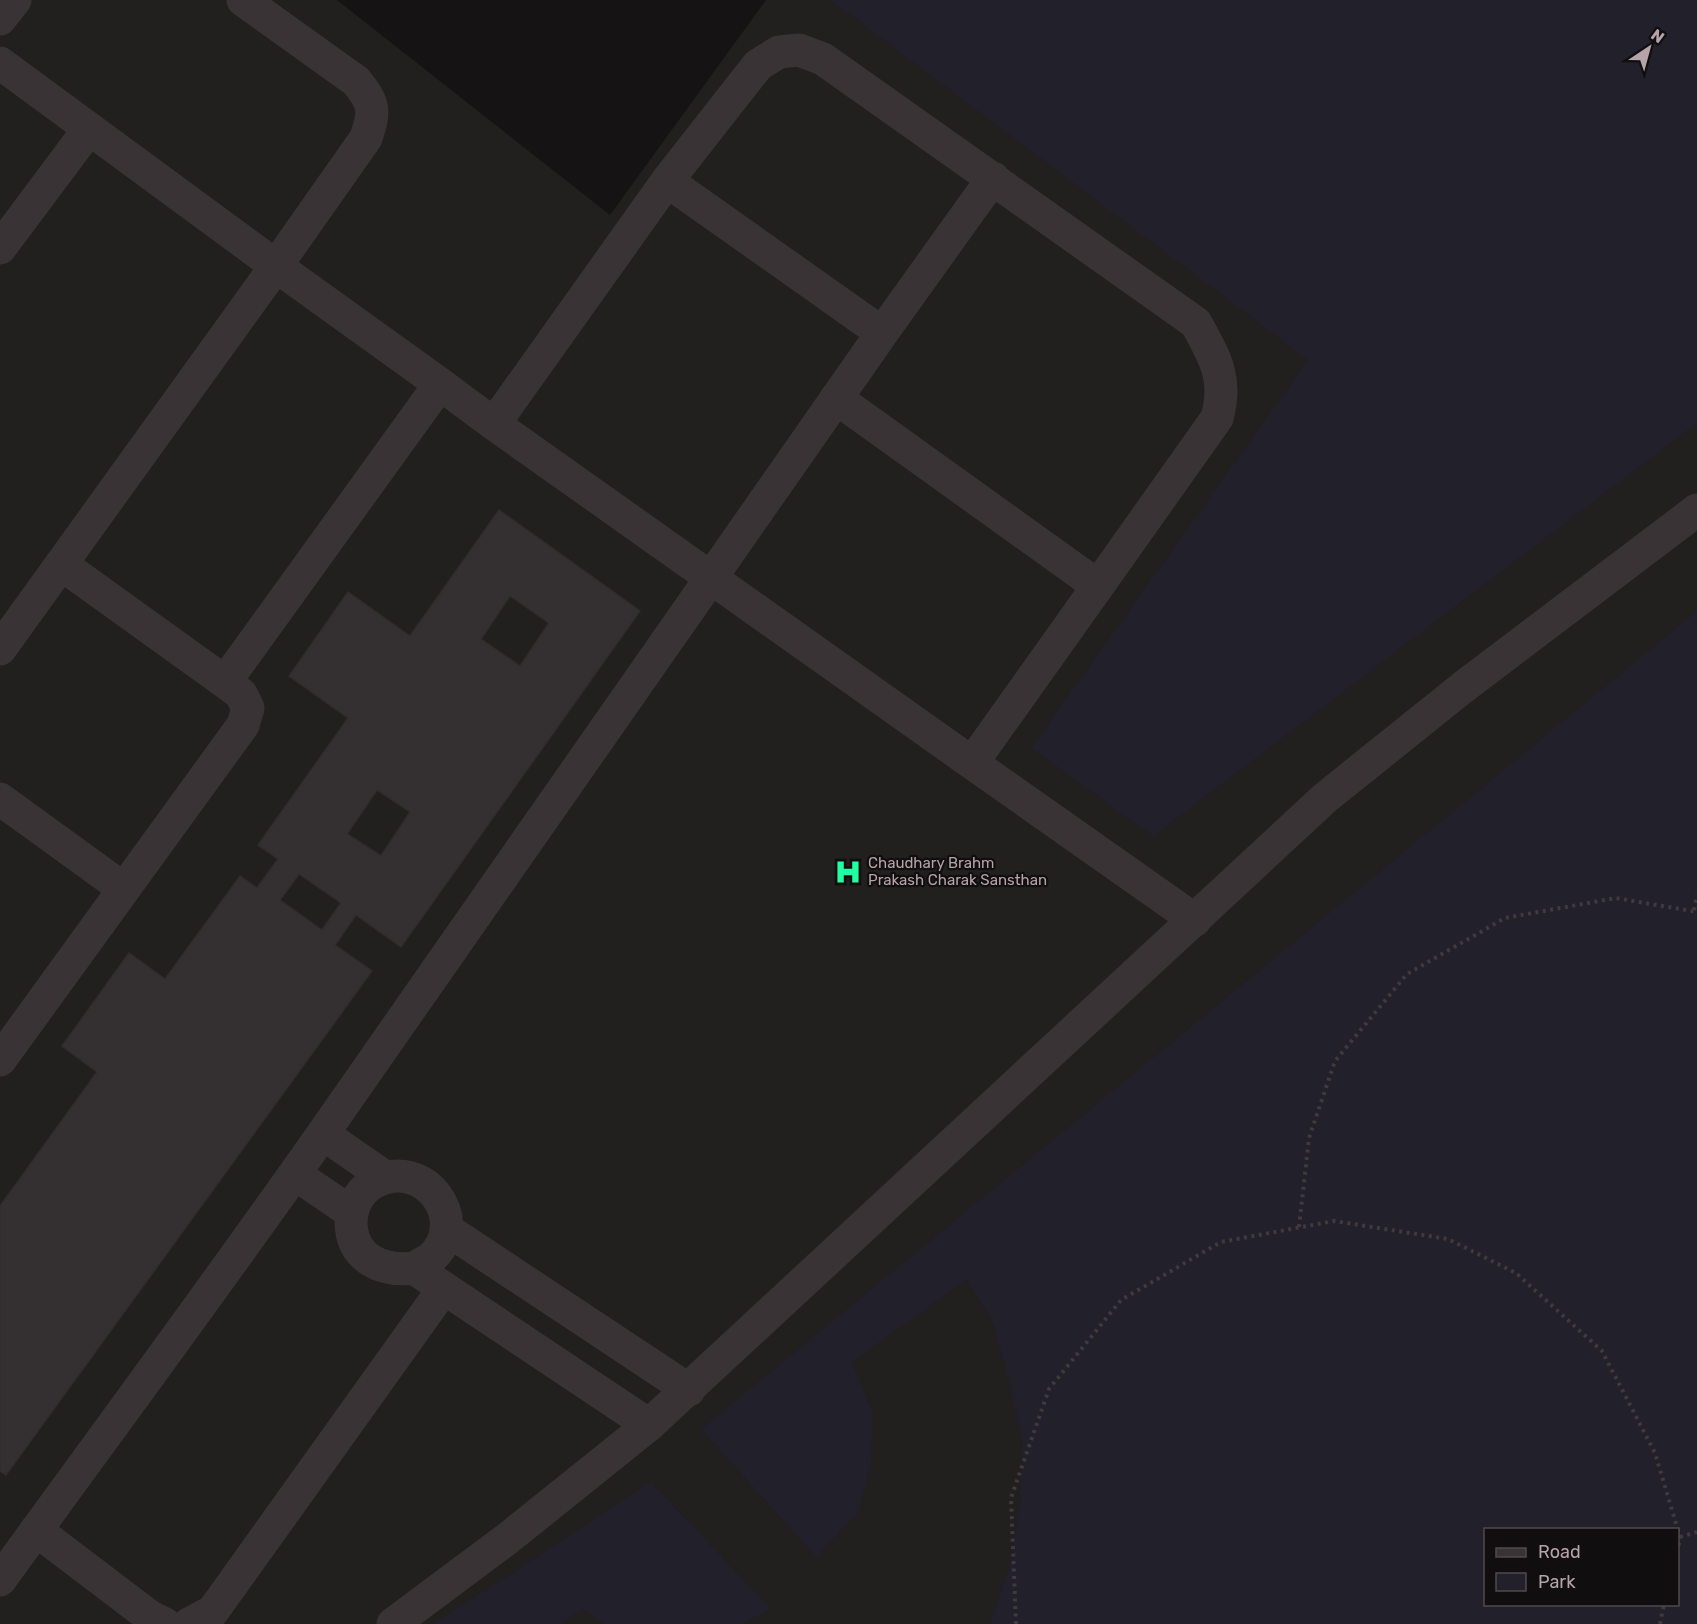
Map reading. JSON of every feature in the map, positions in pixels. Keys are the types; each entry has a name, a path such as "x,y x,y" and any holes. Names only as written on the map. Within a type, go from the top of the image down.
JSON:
{"street":[{"path":"0,20 15,0"},
{"path":"5,631 61,564 366,138 373,116 370,98 356,81 243,0"},
{"path":"494,424 667,181 758,65 779,52 799,50 823,59 993,178 1196,323 1211,349 1220,374 1223,398 1217,418 972,763"},
{"path":"0,63 494,424 1195,920"},
{"path":"0,248 89,129"},
{"path":"0,1580 294,1174 710,577 993,178"},
{"path":"667,181 882,333"},
{"path":"225,682 440,384"},
{"path":"836,398 1098,586"},
{"path":"393,1624 507,1539 689,1390 1325,798 1462,688 1697,510"},
{"path":"0,1060 243,725 248,708 241,694 61,564"},
{"path":"0,800 124,889"},
{"path":"322,1134 384,1177"},
{"path":"294,1174 352,1213"},
{"path":"398,1175 414,1178 428,1185 439,1197 445,1212 446,1228 441,1245 430,1258 414,1268 397,1270 380,1266 366,1257 356,1244 351,1228 352,1213 358,1198 368,1186 384,1177 398,1175"},
{"path":"446,1228 689,1390"},
{"path":"414,1268 649,1425"},
{"path":"189,1624 213,1611 444,1288"},
{"path":"36,1530 149,1616 165,1624"}],"path":[{"path":"1299,1227 1309,1138 1335,1061 1407,974 1504,918 1616,898 1695,911 1697,895"},
{"path":"1016,1624 1011,1498 1049,1389 1121,1300 1221,1242 1334,1221 1448,1239 1516,1273 1602,1351 1655,1453 1677,1528"},
{"path":"1680,1537 1697,1532"},
{"path":"1679,1534 1679,1541"},
{"path":"1660,1624 1664,1606"}],"shaded area":[{"name":"Chaudhary Brahm Prakash Charak Sansthan","path":"0,0 337,0 610,215 766,0 1697,0 1697,1624 0,1624"}],"green space":[{"path":"831,0 1697,0 1697,423 1153,836 1031,748 1308,360"},
{"path":"1697,611 1697,1624 990,1624 1011,1563 1020,1502 1023,1443 994,1325 967,1279 852,1362 873,1414 871,1464 858,1513 816,1557 701,1429"},
{"path":"651,1482 771,1609 741,1624 606,1624 582,1609 561,1624 434,1624"}],"building":[{"path":"499,510 640,611 401,947 356,915 335,945 372,971 6,1475 0,1471 0,1206 97,1072 62,1046 129,953 165,979 240,876 257,888 278,859 258,845 348,718 289,676 348,592 410,636","holes":["510,596 549,623 520,666 481,639","377,790 410,812 381,856 347,834","299,874 341,903 322,930 280,900"]}],"place":[{"name":"Chaudhary Brahm Prakash Charak Sansthan","path":"848,872"}]}
